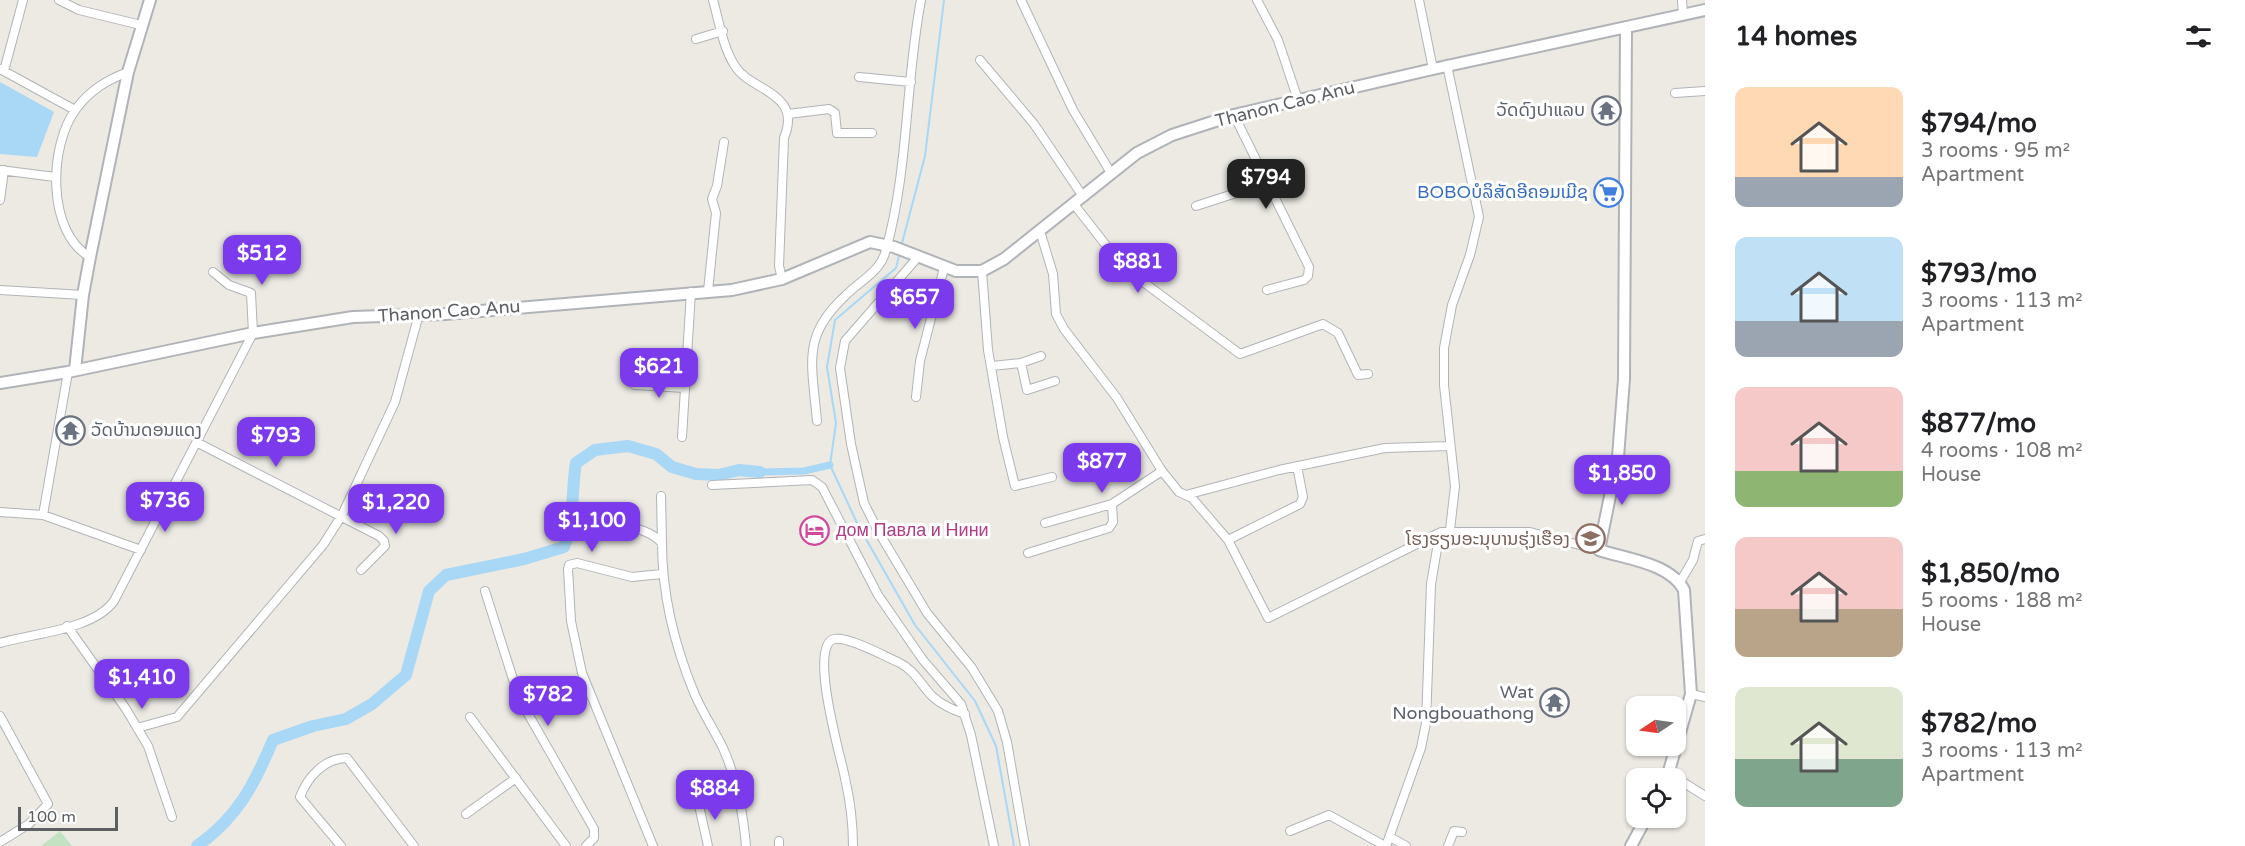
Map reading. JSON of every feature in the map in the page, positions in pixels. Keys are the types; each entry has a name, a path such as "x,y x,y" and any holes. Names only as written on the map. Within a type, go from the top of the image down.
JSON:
{"street":[{"path":"23,0 2,70 75,110"},
{"path":"59,0 141,25"},
{"path":"44,515 90,257 128,72 150,0"},
{"path":"712,0 737,69 775,97 788,114 788,126 784,138 779,266 782,279"},
{"path":"817,421 812,363 814,339 826,314 882,261 890,246 921,0"},
{"path":"1021,0 1073,110 1111,173"},
{"path":"1257,0 1278,40 1298,100"},
{"path":"1419,0 1433,69"},
{"path":"1682,0 1683,15"},
{"name":"Thanon Cao Anu","path":"982,271 998,263 1111,173 1162,139 1234,115 1446,65 1705,10"},
{"path":"1599,550 1618,457 1624,379 1626,27"},
{"path":"696,39 723,31"},
{"path":"980,60 1034,124 1082,195"},
{"path":"1290,831 1329,815 1385,846 1421,748 1428,696 1431,584 1438,543 1450,530 1455,486 1444,385 1444,348 1452,305 1476,232 1479,208 1446,65"},
{"path":"90,257 78,248 67,230 59,207 55,177 56,163 75,110 101,84 128,72"},
{"path":"859,77 911,82"},
{"path":"1675,93 1705,91"},
{"path":"788,114 829,109 835,113 837,133 872,133"},
{"path":"1234,115 1309,272 1304,280 1267,290"},
{"path":"708,291 716,213 712,199 717,186 724,142"},
{"path":"0,200 2,170 55,177"},
{"path":"1196,206 1267,183"},
{"path":"1073,203 1123,267 1240,354 1323,324 1338,333 1358,375 1368,374"},
{"path":"1040,231 1053,273 1054,303 1059,321 1117,398 1162,471 1179,492 1186,495 1212,518 1228,540 1266,617 1271,618 1432,535 1450,530 1530,532 1599,550 1668,572 1680,582 1687,599 1691,694 1670,768"},
{"name":"Thanon Cao Anu","path":"0,383 71,371 254,333 353,317 470,312 732,290 782,279 859,245 870,242 890,246"},
{"path":"890,246 944,268 982,271 988,350 1003,437 1015,486 1052,477"},
{"path":"918,257 845,341 840,368 851,444 864,503 878,531 927,613 972,669 998,711 1007,742 1025,846"},
{"path":"916,397 921,362 944,268"},
{"path":"0,643 93,620 107,611 198,443 254,333 251,293 229,285 213,272"},
{"path":"0,290 83,295"},
{"path":"682,436 691,292"},
{"path":"137,728 177,717 304,568 342,515 395,402 419,314"},
{"path":"992,366 1021,363 1041,356"},
{"path":"1021,363 1027,390 1055,381"},
{"path":"635,385 685,388"},
{"path":"198,443 342,515 384,541 385,546 380,553 361,570"},
{"path":"1186,495 1297,466 1385,448 1450,446"},
{"path":"1228,540 1300,504 1303,497 1297,466"},
{"path":"1044,523 1112,504 1162,471"},
{"path":"712,484 812,480 817,482 828,498 878,595 923,660 961,704 994,846"},
{"path":"661,496 662,574 681,658 736,782 743,812 746,846"},
{"path":"1028,553 1109,528 1113,522 1112,504"},
{"path":"0,512 44,515 141,550"},
{"path":"621,526 633,527 657,537 662,543"},
{"path":"1680,582 1692,560 1698,541 1705,538"},
{"path":"653,846 582,674 571,621 568,569 569,565 577,563 632,577 662,574"},
{"path":"484,591 519,698 594,829 594,838 585,846"},
{"path":"67,626 137,728 159,773 172,817"},
{"path":"853,846 845,778 826,688 824,650 828,642 835,639 847,640 909,667 933,697 947,707 964,714"},
{"path":"1691,694 1705,697"},
{"path":"0,716 48,804 29,824 0,842"},
{"path":"470,717 566,846"},
{"path":"340,846 300,797 307,781 319,768 346,758 414,846"},
{"path":"466,814 516,778"},
{"path":"1686,786 1705,796"},
{"path":"698,801 708,846"},
{"path":"1630,846 1640,828"},
{"path":"1448,846 1454,831 1462,832"},
{"path":"1390,837 1406,846"}],"green space":[{"path":"60,831 72,846 41,846"}],"water":[{"path":"0,82 54,112 37,157 0,154"}],"waterway":[{"path":"901,247 925,156 944,0"},
{"path":"900,252 896,268 835,320 827,367 836,423 830,465 858,525 915,625 975,701 996,746 1014,846"},
{"path":"197,846 224,824 234,812 251,786 273,740 313,726 346,719 372,704 406,675 429,591 446,575 524,559 564,547 571,516 576,463 595,450 628,446 656,454 672,467 696,474 719,475 739,470 760,472"},
{"path":"760,472 804,471 830,465"}],"place":[{"name":"ວັດດົງປາແລບ","path":"1606,110"},
{"name":"BOBOບໍລິສັດອີຄອມເມີຊ","path":"1609,192"},
{"name":"ວັດບ້ານດອນແດງ","path":"70,430"},
{"name":"дом Павла и Нини","path":"815,530"},
{"name":"ໂຮງຮຽນອະນຸບານຮຸ່ງເຮືອງ","path":"1591,539"},
{"name":"Wat Nongbouathong","path":"1555,702"}]}
